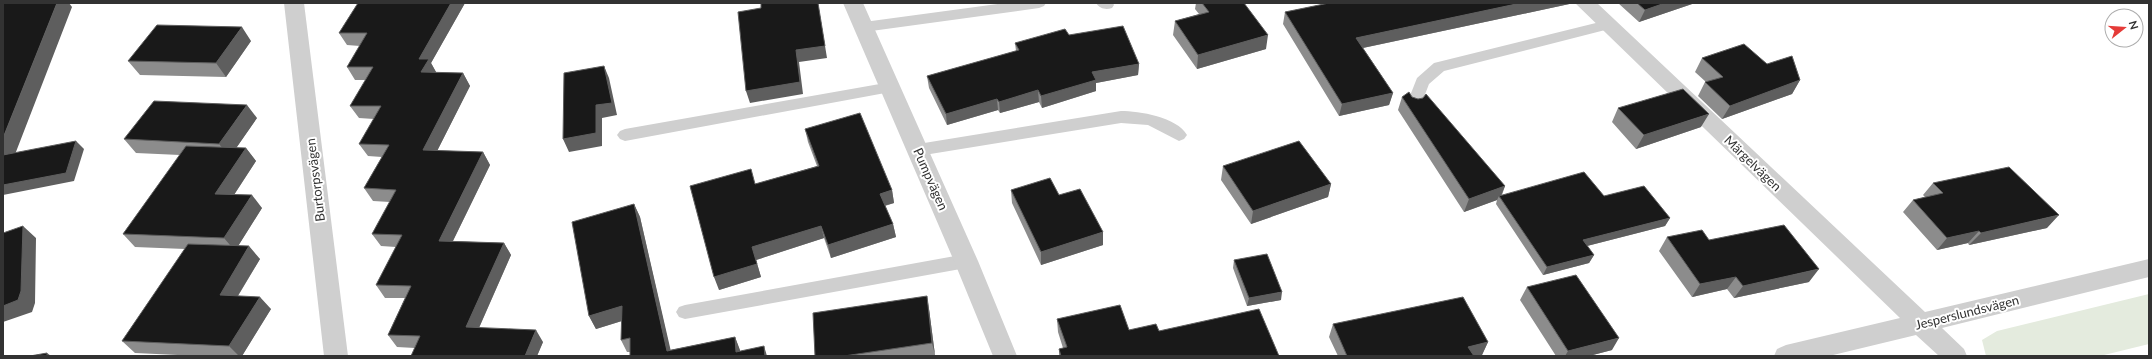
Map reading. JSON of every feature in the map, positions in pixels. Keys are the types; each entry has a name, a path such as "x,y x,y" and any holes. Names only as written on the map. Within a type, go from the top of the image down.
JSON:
{"street":[{"name":"Burtorpsvägen","path":"294,3 336,356"},
{"name":"Pumpvägen","path":"853,3 966,261 1005,356"},
{"name":"Märgelvägen","path":"1585,3 1955,356"},
{"name":"Jesperslundsvägen","path":"1786,356 2149,268"}],"lane":[{"path":"864,27 1038,3"},
{"path":"1414,106 1422,82 1439,67 1608,25"},
{"path":"625,134 890,87"},
{"path":"918,150 1135,116 1167,126 1179,135"},
{"path":"685,312 966,261"}],"shaded area":[{"path":"2149,294 2149,344 2100,356 1986,356 1982,340 1997,331"}],"building":[{"path":"3,3 57,3 3,138"},
{"path":"358,3 451,3 419,59 429,59 421,72 463,73 423,150 483,152 439,241 504,243 466,327 536,330 525,356 411,356 420,336 388,335 411,286 376,285 402,235 372,234 396,190 364,188 389,145 359,144 381,106 350,106 373,67 347,67 367,33 339,33"},
{"path":"761,3 818,3 825,46 796,50 800,82 746,91 738,12 761,8"},
{"path":"1202,3 1244,3 1268,35 1198,55 1175,21 1209,12"},
{"path":"1329,3 1521,3 1356,38 1393,93 1342,104 1285,12"},
{"path":"1637,3 1665,3 1645,10"},
{"path":"157,25 242,27 216,63 128,61"},
{"path":"1123,26 1139,64 1092,72 1096,80 1041,96 1038,90 999,102 997,99 946,114 927,76 1019,50 1015,43 1065,29 1069,35"},
{"path":"1744,44 1767,64 1792,56 1800,80 1730,106 1705,82 1723,77 1702,58"},
{"path":"604,66 612,103 596,105 596,133 563,139 564,73"},
{"path":"1683,89 1709,114 1644,135 1618,108"},
{"path":"1409,92 1412,97 1418,99 1423,98 1426,94 1505,186 1469,199 1402,97"},
{"path":"154,101 247,105 219,144 124,139"},
{"path":"860,113 892,190 880,194 893,224 828,245 821,226 752,247 757,264 714,277 690,186 751,169 755,184 819,166 805,129"},
{"path":"76,141 66,173 3,185 3,155"},
{"path":"1299,141 1331,184 1253,211 1223,166"},
{"path":"186,146 246,148 215,194 252,195 224,238 123,234"},
{"path":"2009,167 2059,215 1981,233 1979,231 1947,238 1913,200 1943,193 1933,183"},
{"path":"1584,172 1604,196 1644,186 1670,218 1583,240 1594,255 1547,267 1499,196"},
{"path":"1050,178 1059,195 1080,189 1103,232 1041,252 1011,190"},
{"path":"634,204 667,351 735,337 736,352 764,346 765,356 630,356 630,338 621,340 622,306 589,316 572,222"},
{"path":"1784,225 1819,269 1743,286 1736,277 1700,284 1667,237 1702,230 1709,240"},
{"path":"23,226 21,291 18,300 3,306 3,233"},
{"path":"188,244 249,246 220,295 260,297 229,346 122,341"},
{"path":"1267,254 1282,292 1249,298 1234,260"},
{"path":"1576,275 1619,338 1568,351 1527,287"},
{"path":"927,296 932,343 844,356 815,356 813,313"},
{"path":"1463,297 1488,342 1468,347 1474,356 1347,356 1333,324"},
{"path":"1120,305 1129,330 1156,324 1159,331 1259,309 1279,356 1061,356 1059,349 1067,347 1057,319"},
{"path":"47,353 47,356 30,356"}]}
